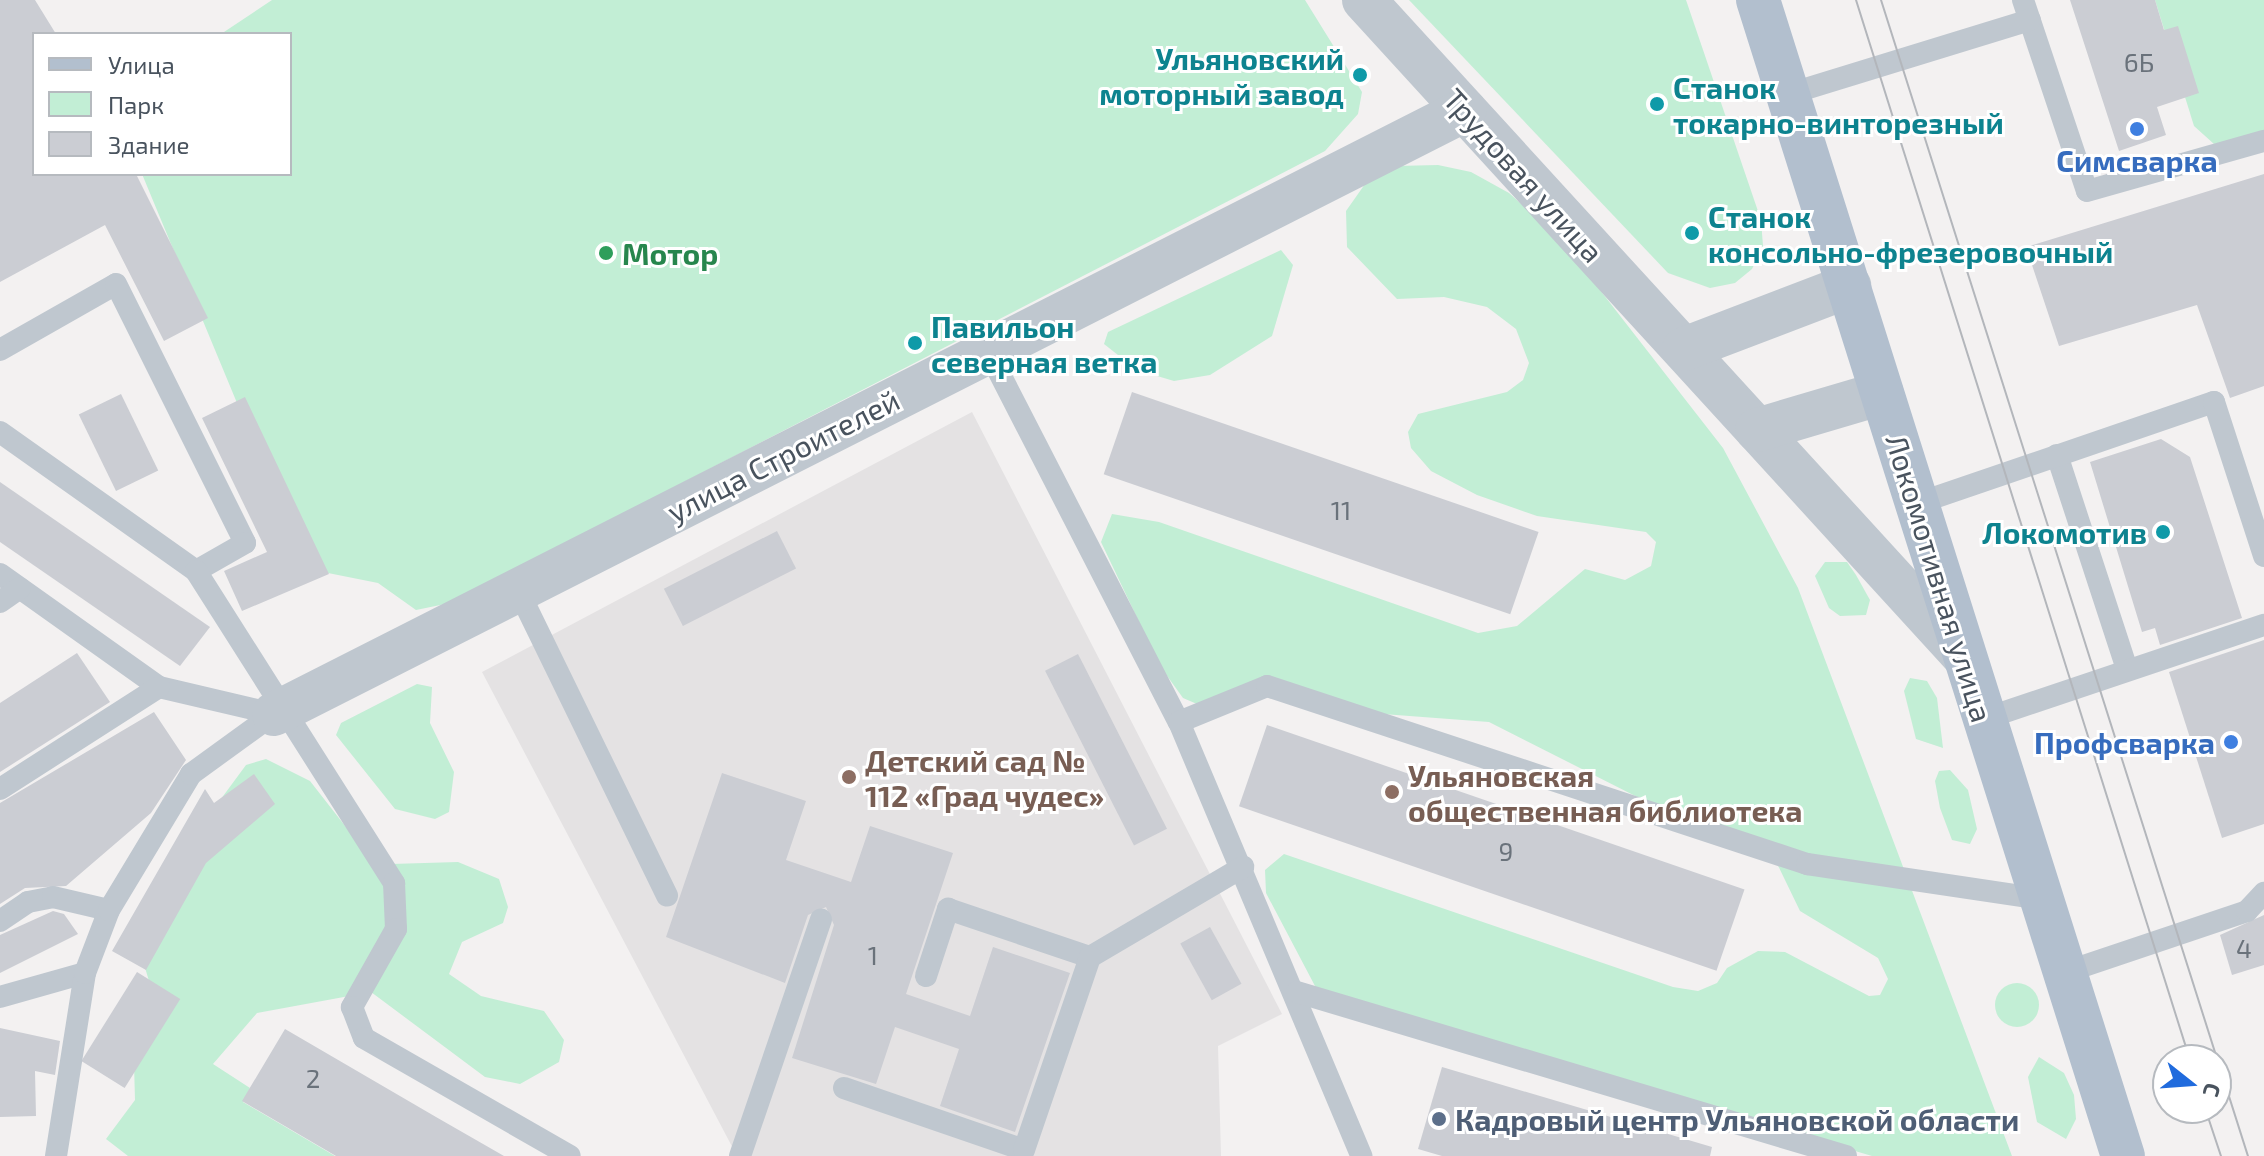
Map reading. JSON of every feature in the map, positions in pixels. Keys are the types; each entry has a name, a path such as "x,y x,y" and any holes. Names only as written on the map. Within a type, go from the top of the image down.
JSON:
{"main road":[{"name":"Локомотивная улица","path":"1758,0 2123,1156"}],"street":[{"name":"Трудовая улица","path":"1364,0 1963,655"},
{"name":"улица Строителей","path":"280,712 1465,110"},
{"path":"1684,349 1849,286"},
{"path":"1757,430 1882,393"}],"lane":[{"path":"1789,94 2026,10 2087,191 2264,141"},
{"path":"0,350 116,284 245,543 196,571"},
{"path":"988,351 1179,722 1297,992 1361,1156"},
{"path":"1916,504 2214,402 2264,556"},
{"path":"0,432 196,571 280,712 394,883 400,907 396,929 352,1007 353,1023 364,1038 570,1156"},
{"path":"2057,455 2127,669"},
{"path":"0,574 159,687 280,712"},
{"path":"0,602 20,588"},
{"path":"518,590 667,896"},
{"path":"1984,719 2264,625"},
{"path":"1179,722 1267,686 1807,864 2042,899"},
{"path":"0,789 159,687"},
{"path":"56,1156 85,973 109,910 191,774 280,712"},
{"path":"844,1088 1024,1150 1090,957 1243,867"},
{"path":"2066,972 2247,911 2264,893"},
{"path":"0,921 28,902 53,897 109,910"},
{"path":"926,976 948,909 1090,957"},
{"path":"740,1156 821,920"},
{"path":"0,997 85,973"},
{"path":"1297,992 1846,1156"}],"shaded area":[{"name":"Детский сад № 112 «Град чудес»","path":"972,412 1282,1014 1218,1046 1221,1156 737,1156 482,672"}],"green space":[{"name":"Мотор","path":"272,0 1305,0 1362,92 1358,114 1325,151 450,603 416,610 378,583 318,571 293,538 143,176 292,176 292,32 224,32"},
{"path":"1409,0 1686,0 1761,220 1763,246 1752,269 1735,283 1710,288 1668,273"},
{"path":"2155,0 2264,0 2264,137 2214,144 2194,126"},
{"path":"1438,165 1471,172 1509,193 1561,240 1723,448 1798,588 2012,1156 1872,1156 1335,998 1315,986 1266,893 1265,870 1284,854 1673,987 1698,991 1717,983 1727,968 1758,951 1785,952 1869,996 1880,995 1888,979 1878,958 1800,911 1769,847 1655,806 1489,722 1383,714 1292,685 1197,704 1183,698 1160,666 1101,542 1112,514 1159,522 1478,633 1517,626 1585,569 1625,580 1651,566 1656,542 1646,532 1537,516 1477,495 1431,471 1411,448 1408,432 1418,414 1507,392 1523,380 1529,363 1516,329 1487,307 1444,297 1397,299 1347,247 1346,211 1365,184 1396,166"},
{"path":"1281,250 1293,265 1272,336 1210,375 1174,381 1137,370 1104,344 1108,332"},
{"path":"1825,562 1847,562 1870,600 1866,615 1840,616 1829,608 1815,576"},
{"path":"1910,678 1927,681 1937,698 1943,748 1916,739 1904,691"},
{"path":"417,684 432,687 430,723 454,772 449,812 435,819 395,809 336,735 341,723"},
{"path":"266,759 310,781 367,854 391,864 458,862 499,879 508,907 503,923 462,942 449,974 481,996 544,1011 564,1040 559,1062 520,1084 485,1077 371,992 257,1013 213,1064 250,1088 243,1102 335,1156 128,1156 106,1139 135,1100 134,1064 152,991 140,951 201,826 246,765"},
{"path":"1950,770 1968,790 1977,829 1970,844 1952,840 1940,808 1935,781 1939,771"},
{"path":"2017,983 2032,990 2039,1005 2032,1020 2017,1027 2002,1020 1995,1005 2002,990"},
{"path":"2039,1057 2064,1073 2074,1095 2076,1119 2066,1139 2037,1122 2028,1077"}],"building":[{"path":"0,0 35,0 55,32 32,32 32,176 137,176 208,318 164,341 105,225 0,282"},
{"path":"2070,0 2155,0 2164,30 2178,26 2199,93 2157,107 2166,135 2119,151"},
{"path":"2264,174 2264,386 2230,398 2197,305 2059,346 2026,247"},
{"path":"1132,392 1539,532 1510,614 1104,474"},
{"path":"121,394 158,470 116,491 79,415"},
{"path":"245,397 329,574 242,611 224,571 267,552 202,418"},
{"name":"Локомотив","path":"2161,439 2190,457 2242,618 2160,645 2155,628 2142,632 2090,462"},
{"path":"0,482 210,627 180,666 0,542"},
{"path":"777,531 796,568 683,626 664,589"},
{"path":"2264,640 2264,824 2222,838 2169,672"},
{"path":"77,653 110,702 0,772 0,703"},
{"path":"1078,654 1167,829 1134,845 1045,671"},
{"path":"154,712 186,760 151,813 66,886 25,888 0,904 0,803"},
{"path":"1267,725 1744,889 1716,971 1239,806"},
{"path":"722,773 806,801 786,860 851,882 870,826 953,853 906,994 970,1016 993,947 1070,973 1015,1132 940,1106 959,1049 895,1027 876,1084 792,1058 834,925 826,907 808,915 785,983 666,937"},
{"path":"254,774 275,804 206,863 146,970 112,951 205,789 214,803"},
{"path":"53,911 64,914 78,934 0,973 0,935"},
{"path":"2264,915 2264,965 2232,975 2220,935"},
{"path":"1210,927 1242,984 1212,1000 1180,943"},
{"path":"137,972 180,999 125,1088 81,1061"},
{"path":"0,1028 60,1041 55,1075 35,1071 36,1116 0,1117"},
{"path":"285,1029 504,1156 336,1156 242,1101"},
{"path":"1442,1067 1712,1147 1710,1156 1442,1156 1418,1149"}],"tram line":[{"path":"1856,0 2185,1044"},
{"path":"1881,0 2248,1156"},
{"path":"2210,1124 2221,1156"}],"place":[{"name":"Ульяновский моторный завод","path":"1360,75"},
{"name":"Станок токарно-винторезный","path":"1657,104"},
{"name":"Симсварка","path":"2137,129"},
{"name":"Станок консольно-фрезеровочный","path":"1692,233"},
{"name":"Мотор","path":"606,253"},
{"name":"Павильон северная ветка","path":"915,343"},
{"name":"Локомотив","path":"2163,532"},
{"name":"Профсварка","path":"2231,742"},
{"name":"Детский сад № 112 «Град чудес»","path":"849,777"},
{"name":"Ульяновская общественная библиотека","path":"1392,792"},
{"name":"Кадровый центр Ульяновской области","path":"1439,1119"}]}
